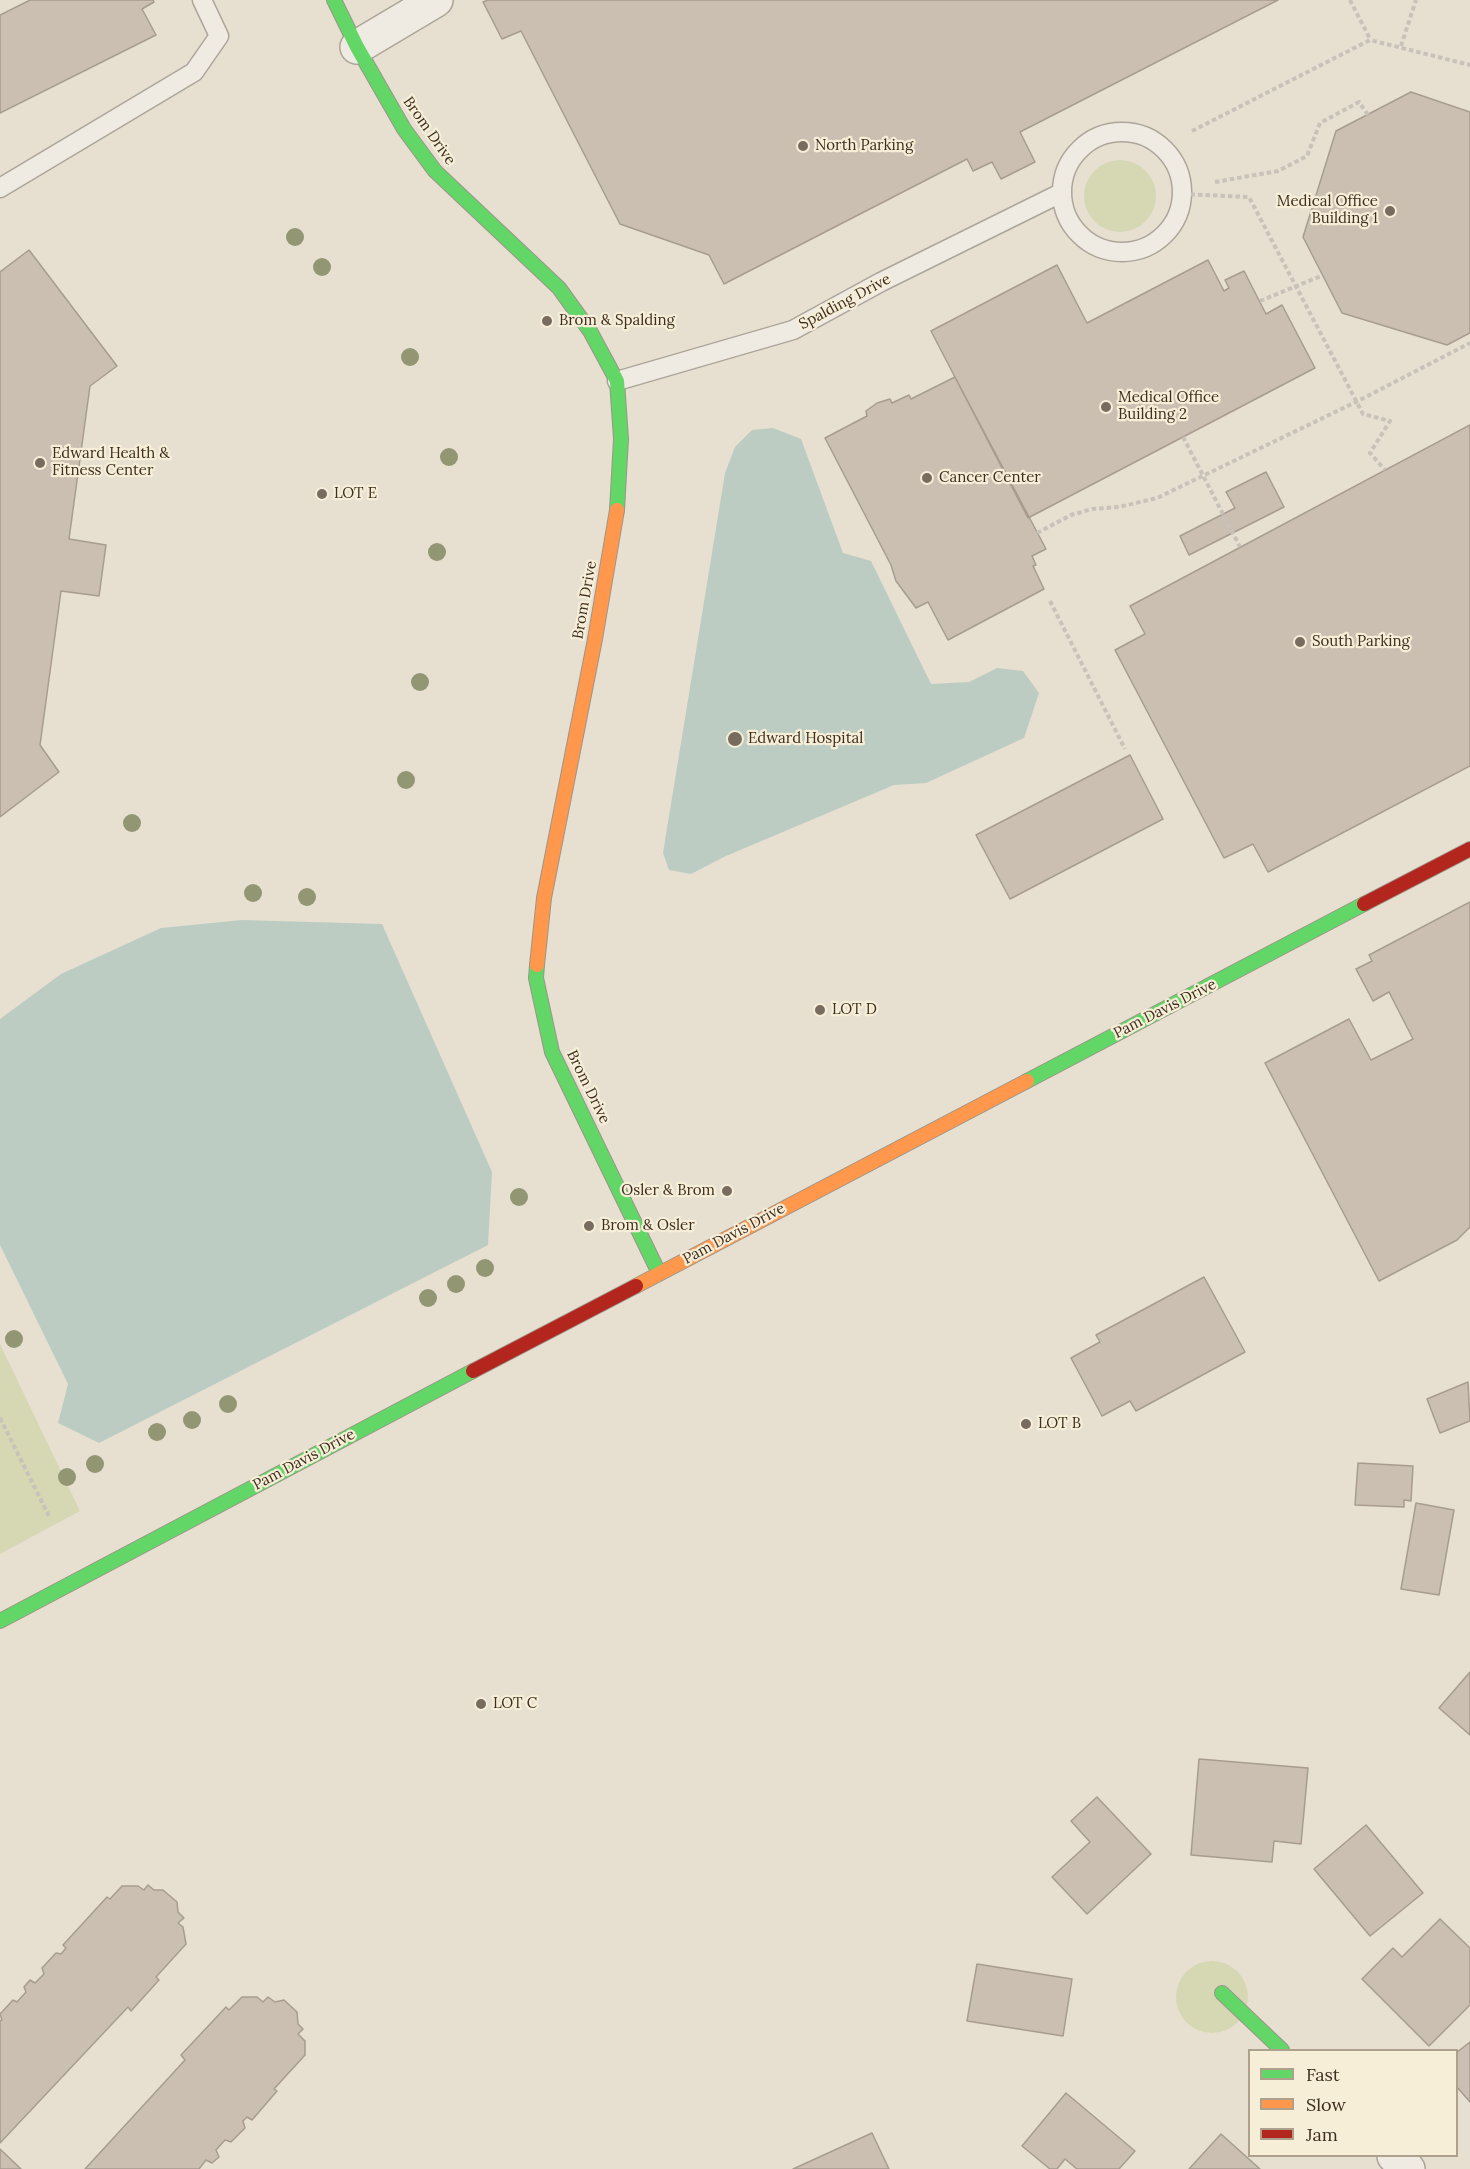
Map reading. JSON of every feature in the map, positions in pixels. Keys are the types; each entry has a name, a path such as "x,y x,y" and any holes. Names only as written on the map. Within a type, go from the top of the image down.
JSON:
{"street":[{"name":"Brom Drive","path":"334,0 357,47 404,129 435,171 559,288 590,331 617,381 621,439 619,495 595,639 544,898 536,978 543,1020 552,1052 659,1274"},
{"path":"357,47 436,0"},
{"name":"Pam Davis Drive","path":"0,1622 106,1563 1470,849"},
{"path":"1222,1993 1281,2049"},
{"path":"1395,2157 1408,2169"}],"lane":[{"path":"0,188 194,72 219,36 202,0"},
{"path":"1122,131 1142,135 1159,144 1172,158 1180,175 1183,194 1179,214 1168,232 1151,245 1132,252 1111,252 1091,245 1076,232 1065,214 1061,193 1064,174 1072,157 1086,143 1103,134 1122,131"},
{"name":"Spalding Drive","path":"617,381 793,330 881,282 1061,193"}],"path":[{"path":"1350,0 1370,40"},
{"path":"1401,46 1416,0"},
{"path":"1192,131 1370,40 1470,65"},
{"path":"1215,182 1278,171 1307,156 1320,123 1359,102 1368,115"},
{"path":"1183,194 1249,197 1363,414 1390,422 1370,453 1386,470"},
{"path":"1260,301 1321,276"},
{"path":"1037,533 1071,515 1092,508 1119,507 1157,498 1356,402 1470,343"},
{"path":"1183,437 1240,547"},
{"path":"1050,601 1125,749"},
{"path":"0,1418 50,1518"}],"green space":[{"path":"1113,160 1127,160 1146,170 1156,189 1156,203 1146,222 1127,232 1113,232 1094,222 1084,203 1084,189 1094,170"},
{"path":"0,1344 80,1511 0,1554"},
{"path":"1212,1961 1232,1967 1242,1977 1248,1997 1242,2017 1232,2027 1212,2033 1192,2027 1182,2017 1176,1997 1182,1977 1192,1967"}],"shaded area":[{"path":"773,428 801,439 843,553 871,561 931,684 969,682 997,668 1023,671 1039,693 1024,738 926,783 894,785 726,856 691,874 669,870 663,853 725,473 735,447 752,430"},
{"path":"242,920 382,924 492,1172 488,1245 99,1443 58,1423 68,1384 0,1245 0,1019 61,974 161,928"}],"building":[{"path":"30,0 153,0 154,2 142,9 156,35 0,113 0,15"},
{"name":"North Parking","path":"488,0 1278,0 1020,132 1035,162 1001,179 992,162 973,171 967,159 724,284 709,255 620,224 521,31 502,39 483,2"},
{"name":"Medical Office Building 1","path":"1411,92 1470,112 1470,333 1447,345 1342,313 1303,237 1336,131"},
{"name":"Edward Health & Fitness Center","path":"29,250 117,366 90,386 69,539 106,545 99,596 61,591 40,745 59,772 0,817 0,272"},
{"name":"Medical Office Building 2","path":"1208,260 1224,291 1229,288 1225,280 1244,271 1266,314 1282,305 1315,368 1028,518 931,331 1057,265 1087,323"},
{"name":"Cancer Center","path":"955,377 1046,549 1032,556 1036,565 1033,566 1044,589 948,640 928,602 916,608 896,581 891,565 825,438 867,416 866,411 877,403 890,399 892,403 909,395 911,399"},
{"name":"South Parking","path":"1470,425 1470,766 1268,872 1253,844 1224,858 1115,650 1145,634 1130,606"},
{"path":"1266,472 1284,507 1189,555 1180,536 1235,508 1226,492"},
{"path":"1130,755 1163,819 1010,899 976,835"},
{"path":"1470,902 1470,1227 1457,1240 1379,1281 1265,1063 1349,1019 1371,1060 1413,1039 1389,992 1373,1001 1356,969 1372,961 1369,955"},
{"path":"1204,1277 1245,1352 1136,1411 1130,1401 1102,1416 1071,1358 1100,1342 1096,1335"},
{"path":"1468,1382 1470,1421 1440,1433 1427,1399"},
{"path":"1358,1463 1413,1466 1411,1501 1404,1500 1404,1507 1355,1505"},
{"path":"1416,1503 1454,1510 1439,1595 1401,1589"},
{"path":"1470,1672 1470,1735 1439,1708"},
{"path":"1199,1759 1308,1768 1301,1844 1274,1841 1272,1862 1191,1855"},
{"path":"1097,1797 1151,1854 1087,1914 1052,1877 1090,1842 1071,1821"},
{"path":"1366,1825 1423,1893 1370,1936 1314,1869"},
{"path":"148,1885 154,1890 163,1890 177,1902 178,1912 184,1918 178,1923 183,1927 186,1944 156,1977 159,1980 131,2011 128,2007 0,2143 0,2021 2,2020 0,2014 13,2000 17,2002 26,1992 24,1987 30,1980 35,1983 44,1974 42,1968 56,1953 61,1954 66,1948 63,1945 107,1897 110,1899 122,1886 138,1886 144,1890"},
{"path":"1440,1919 1470,1948 1470,2005 1429,2046 1362,1979 1393,1948 1402,1957"},
{"path":"977,1964 1072,1979 1063,2036 967,2021"},
{"path":"242,1997 257,1997 263,2002 268,1997 275,2002 284,2000 297,2012 298,2024 303,2029 298,2034 305,2041 305,2055 274,2089 277,2091 252,2120 247,2117 243,2121 245,2128 231,2142 225,2140 216,2150 219,2157 212,2163 206,2160 199,2169 85,2169 185,2060 181,2055 226,2007 229,2010"},
{"path":"1470,2042 1470,2102 1458,2088 1458,2051"},
{"path":"1066,2093 1135,2151 1119,2169 1077,2169 1065,2159 1057,2169 1050,2169 1022,2146"},
{"path":"872,2133 889,2169 793,2169"},
{"path":"1221,2134 1260,2169 1189,2169"},
{"path":"0,2149 21,2169 0,2169"}],"traffic: fast":[{"path":"334,0 357,47 404,129 435,171 559,288 590,331 617,381 621,439 617,510"},
{"path":"1027,1081 1364,904"},
{"path":"537,965 536,978 552,1052 659,1273"},
{"path":"0,1621 473,1371"},
{"path":"1222,1993 1281,2049"}],"traffic: slow":[{"path":"537,965 544,898 595,639 617,510"},
{"path":"636,1286 1027,1081"}],"traffic: jam":[{"path":"1364,904 1470,849"},
{"path":"473,1371 636,1286"}],"place":[{"name":"North Parking","path":"803,146"},
{"name":"Medical Office Building 1","path":"1390,211"},
{"name":"Brom & Spalding","path":"547,321"},
{"name":"Medical Office Building 2","path":"1106,407"},
{"name":"Edward Health & Fitness Center","path":"40,463"},
{"name":"Cancer Center","path":"927,478"},
{"name":"LOT E","path":"322,494"},
{"name":"South Parking","path":"1300,642"},
{"name":"Edward Hospital","path":"735,739"},
{"name":"LOT D","path":"820,1010"},
{"name":"Osler & Brom","path":"727,1191"},
{"name":"Brom & Osler","path":"589,1226"},
{"name":"LOT B","path":"1026,1424"},
{"name":"LOT C","path":"481,1704"}]}
